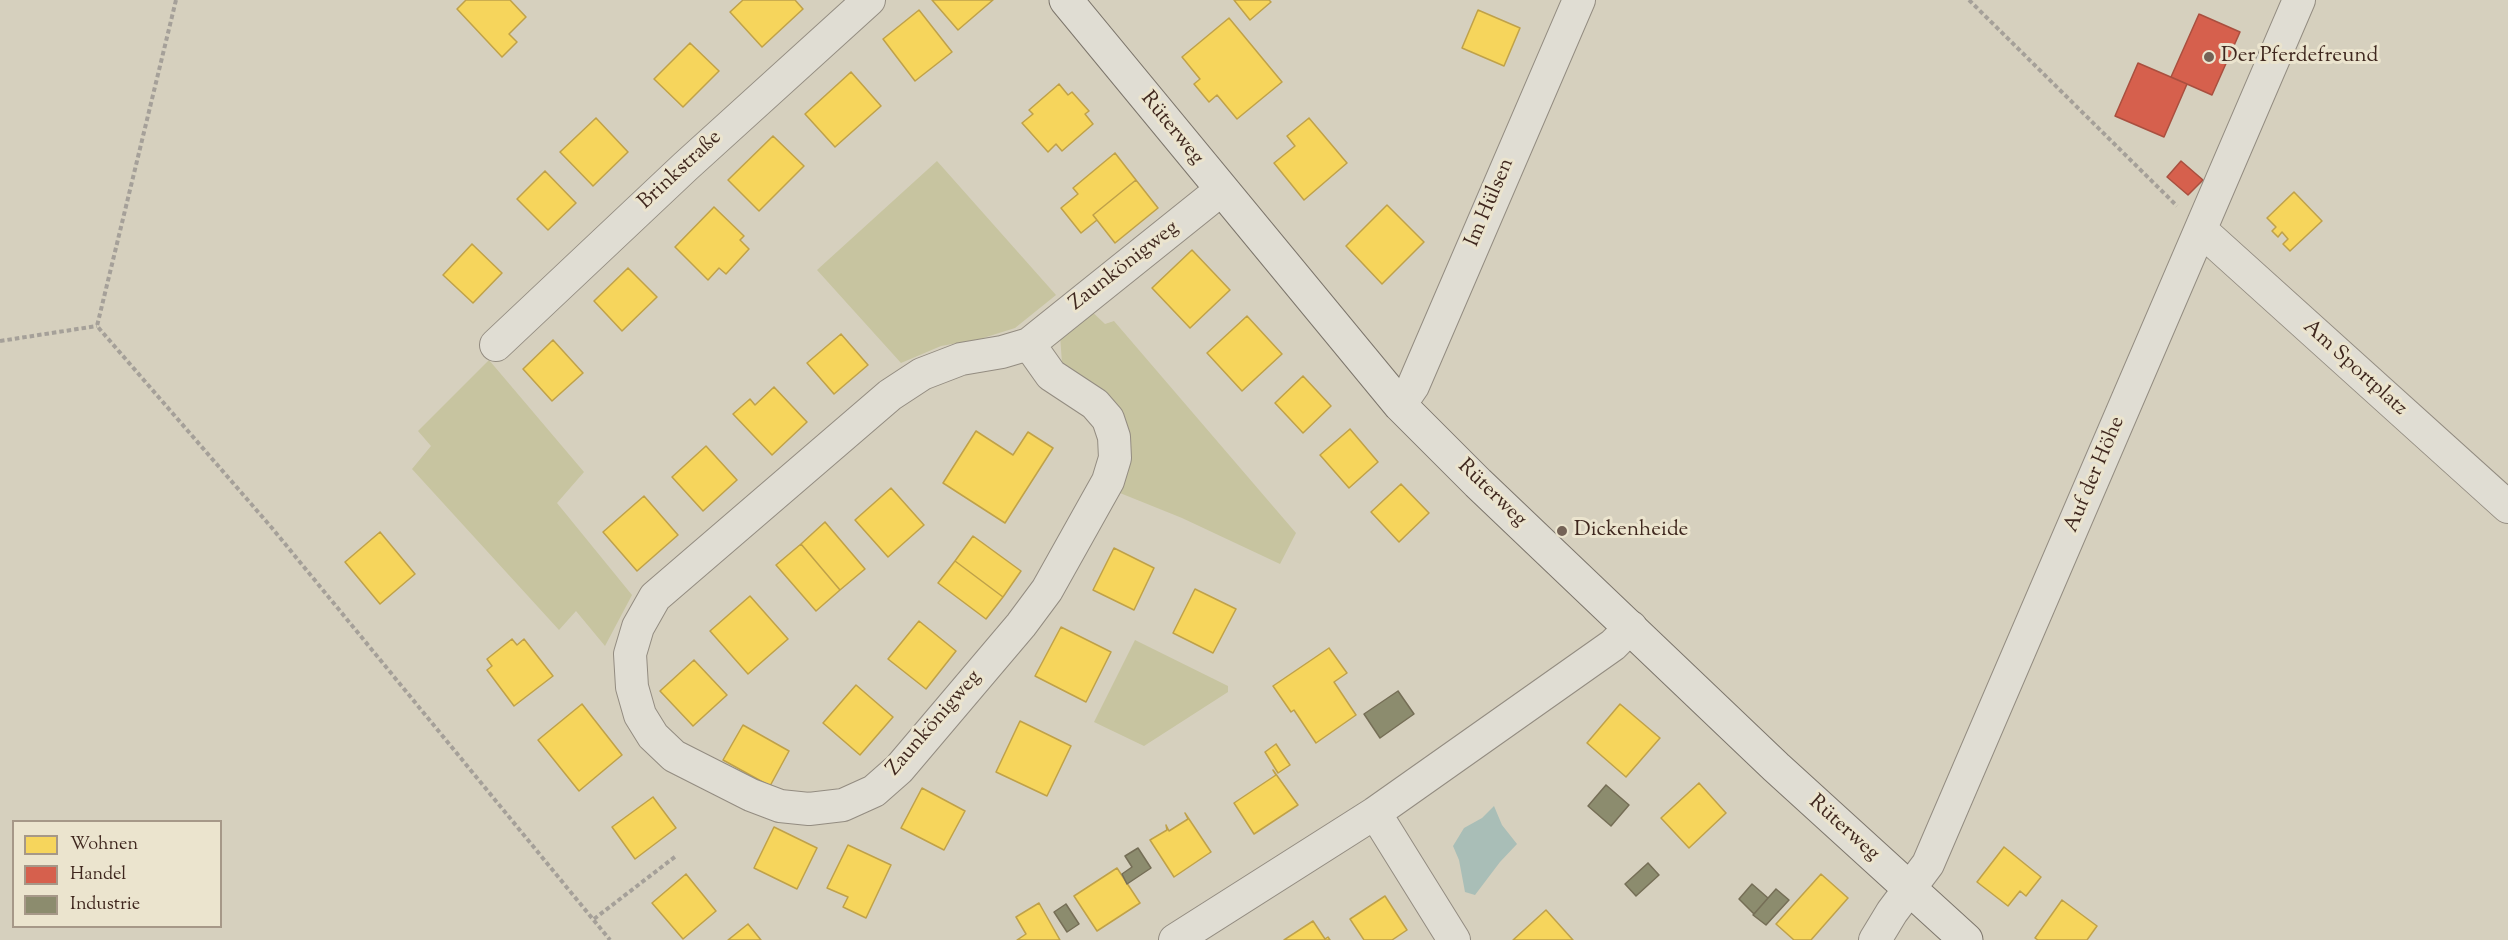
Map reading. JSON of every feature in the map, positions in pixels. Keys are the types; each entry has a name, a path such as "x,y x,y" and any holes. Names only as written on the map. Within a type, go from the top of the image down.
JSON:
{"street":[{"name":"Brinkstraße","path":"496,345 686,166 869,0"},
{"name":"Rüterweg","path":"1066,0 1400,405 1776,767 1966,940"},
{"name":"Im Hülsen","path":"1400,405 1413,386 1579,0"},
{"name":"Auf der Höhe","path":"1875,940 1892,912 1928,864 2299,0"},
{"name":"Zaunkönigweg","path":"1029,344 1051,375 1095,404 1108,419 1114,438 1115,458 1108,481 1047,590 1021,625 899,769 874,791 843,805 809,809 780,806 751,795 674,756 653,736 640,715 632,687 630,654 638,627 655,597 890,394 922,374 961,359 1002,352 1029,344 1221,190"},
{"name":"Am Sportplatz","path":"2201,230 2508,507"},
{"path":"1175,940 1375,813 1613,645 1631,627"},
{"path":"1375,813 1454,940"}],"path":[{"path":"97,326 176,0"},
{"path":"1969,0 2201,230"},
{"path":"0,341 97,326"},
{"path":"97,326 272,528 610,940"},
{"path":"594,919 676,856"}],"shaded area":[{"path":"937,161 1056,295 1015,328 980,339 941,346 901,363 817,270"},
{"path":"1088,308 1105,324 1114,321 1296,533 1280,564 1182,518 1115,491 1119,479 1077,380 1062,363 1060,335"},
{"path":"489,360 584,472 557,503 632,595 605,646 576,611 559,630 412,469 431,446 418,431"},
{"path":"1135,640 1228,686 1228,692 1144,746 1094,722"}],"water":[{"path":"1494,806 1502,825 1517,844 1475,895 1465,892 1459,860 1453,846 1464,828 1482,818"}],"building: Wohnen":[{"path":"466,0 510,0 526,17 509,34 517,42 502,57 457,9"},
{"path":"743,0 795,0 803,9 762,47 730,12"},
{"path":"932,0 993,0 958,30"},
{"path":"1234,0 1269,0 1271,2 1250,20"},
{"path":"919,10 952,52 915,81 883,39"},
{"path":"1478,10 1520,28 1504,66 1462,48"},
{"path":"1229,18 1282,82 1237,119 1217,95 1209,102 1194,84 1200,79 1182,57"},
{"path":"690,43 719,71 683,107 654,79"},
{"path":"851,72 881,106 835,147 805,114"},
{"path":"1059,84 1068,95 1072,92 1089,111 1085,114 1093,124 1062,151 1056,144 1048,152 1022,123 1033,114 1029,110"},
{"path":"596,118 628,152 593,186 560,152"},
{"path":"1309,118 1347,163 1304,200 1274,163 1295,146 1287,136"},
{"path":"773,136 804,166 759,211 728,180"},
{"path":"1115,153 1136,180 1093,215 1097,220 1081,233 1061,208 1078,194 1073,188"},
{"path":"545,171 576,203 548,230 517,199"},
{"path":"1136,180 1158,208 1115,243 1093,215"},
{"path":"2294,192 2322,221 2290,251 2283,244 2288,239 2282,232 2278,237 2272,231 2276,227 2267,218"},
{"path":"1387,205 1424,242 1382,284 1346,246"},
{"path":"714,207 744,236 740,240 749,249 726,274 719,268 708,280 675,247"},
{"path":"472,244 502,273 473,303 443,275"},
{"path":"1192,250 1230,290 1190,328 1152,288"},
{"path":"628,268 657,297 622,331 594,301"},
{"path":"1247,316 1282,354 1242,391 1207,353"},
{"path":"841,334 868,365 834,394 807,363"},
{"path":"553,340 583,373 552,401 523,369"},
{"path":"1303,376 1331,406 1303,433 1275,403"},
{"path":"774,387 807,422 772,455 733,414 750,399 755,405"},
{"path":"1350,429 1378,462 1349,488 1320,455"},
{"path":"976,431 1013,455 1028,432 1053,448 1005,523 943,483"},
{"path":"706,446 737,480 703,511 672,477"},
{"path":"1401,484 1429,513 1399,542 1371,512"},
{"path":"891,488 924,525 888,557 855,520"},
{"path":"644,496 678,535 637,571 603,532"},
{"path":"825,522 865,569 840,590 801,544"},
{"path":"380,532 415,574 380,604 345,562"},
{"path":"973,536 1021,571 1003,597 955,561"},
{"path":"801,544 840,590 816,611 776,565"},
{"path":"1114,548 1154,568 1134,610 1093,590"},
{"path":"955,561 1003,597 986,619 938,583"},
{"path":"1195,589 1236,609 1213,653 1173,633"},
{"path":"750,596 788,639 748,674 710,631"},
{"path":"919,621 956,651 926,689 888,659"},
{"path":"1061,627 1111,652 1086,702 1035,676"},
{"path":"512,639 517,645 524,639 553,676 514,706 487,670 492,666 487,659"},
{"path":"1329,648 1347,673 1334,682 1356,715 1316,743 1294,710 1291,712 1273,686"},
{"path":"694,660 727,695 693,726 660,691"},
{"path":"856,685 893,717 860,755 823,723"},
{"path":"582,704 622,755 579,791 538,740"},
{"path":"1620,704 1660,738 1626,777 1587,743"},
{"path":"1020,721 1071,746 1047,796 996,772"},
{"path":"743,725 789,751 770,786 723,760"},
{"path":"1276,744 1290,765 1278,773 1265,752"},
{"path":"1273,770 1298,805 1254,834 1234,803 1276,775"},
{"path":"1699,783 1726,813 1689,848 1661,818"},
{"path":"922,788 965,811 944,850 901,828"},
{"path":"653,797 676,828 635,859 612,827"},
{"path":"1185,813 1211,852 1174,877 1150,840 1167,830 1166,825 1169,831 1188,819"},
{"path":"774,827 817,848 797,889 754,868"},
{"path":"848,845 891,865 866,918 843,907 848,897 827,888"},
{"path":"2004,847 2041,877 2026,896 2020,891 2008,906 1977,882"},
{"path":"1117,868 1140,903 1097,931 1074,896"},
{"path":"686,874 716,911 683,939 652,903"},
{"path":"1821,874 1848,898 1811,940 1794,940 1776,924"},
{"path":"1385,896 1407,930 1392,940 1364,940 1350,919"},
{"path":"2062,900 2097,926 2087,940 2038,940 2035,938"},
{"path":"1039,903 1060,940 1017,940 1026,934 1016,917"},
{"path":"1546,910 1573,940 1513,940"},
{"path":"1313,921 1325,939 1328,937 1330,940 1284,940"},
{"path":"748,924 761,940 728,940"}],"building: Handel":[{"path":"2199,14 2240,32 2212,95 2171,77"},
{"path":"2138,63 2187,84 2164,137 2115,116"},
{"path":"2181,161 2203,180 2188,195 2167,177"}],"building: Industrie":[{"path":"1398,691 1414,714 1380,738 1364,714"},
{"path":"1606,785 1629,805 1611,826 1588,806"},
{"path":"1138,848 1151,868 1127,884 1122,874 1132,867 1125,856"},
{"path":"1648,863 1659,875 1636,896 1625,884"},
{"path":"1752,884 1768,898 1754,914 1739,899"},
{"path":"1776,889 1789,900 1766,925 1753,915"},
{"path":"1066,904 1079,924 1067,932 1054,912"}],"place":[{"name":"Der Pferdefreund","path":"2209,57"},
{"name":"Dickenheide","path":"1562,531"}]}
